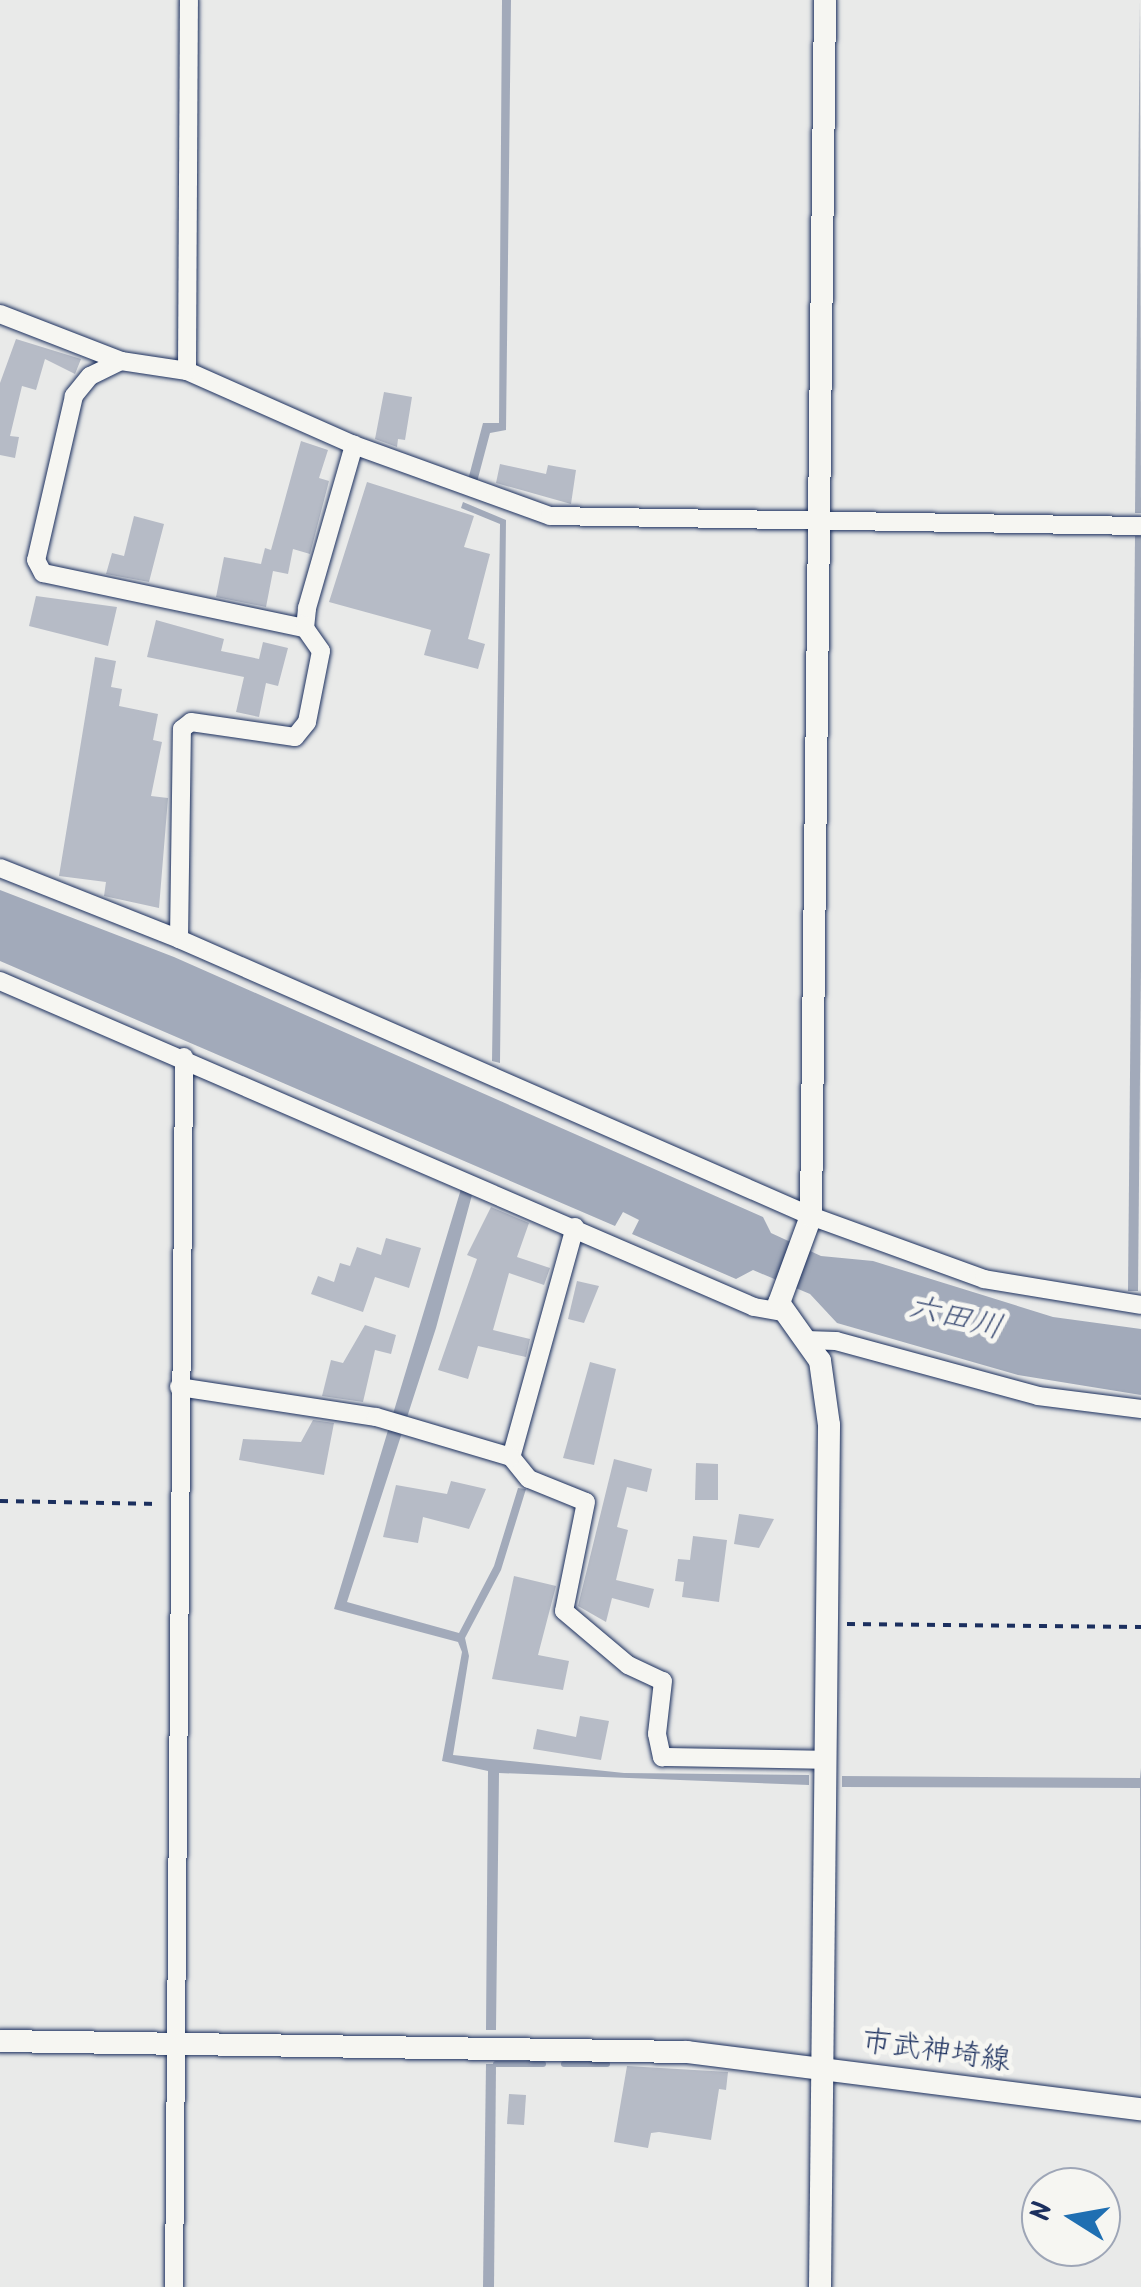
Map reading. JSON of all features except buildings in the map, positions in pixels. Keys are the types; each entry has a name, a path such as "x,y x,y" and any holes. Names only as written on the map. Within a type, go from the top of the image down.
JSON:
{"street":[{"path":"187,371 190,0"},
{"path":"781,1302 812,1216 825,0"},
{"path":"0,314 121,361 187,371 354,445 550,516 1141,526"},
{"path":"121,361 90,376 74,396 36,560 43,572 305,628 322,651 307,722 295,737 191,722 182,730 179,939"},
{"path":"305,628 354,445"},
{"path":"0,868 179,939 812,1216 984,1279 1141,1305"},
{"path":"0,982 184,1057 754,1307 781,1302"},
{"path":"174,2287 184,1057"},
{"path":"511,1456 574,1228"},
{"path":"0,2040 619,2048 822,2067 827,1387 806,1340 781,1302"},
{"path":"806,1340 836,1341 1038,1396 1141,1409"},
{"path":"179,1387 390,1421 511,1456 529,1479 586,1502 564,1611 628,1665 663,1681 657,1734 662,1757 826,1760"},
{"name":"市武神埼線","path":"820,2287 822,2067 1141,2109"}],"path":[{"path":"0,1501 179,1504"},
{"path":"828,1624 1140,1627"}],"water":[{"path":"502,0 511,0 506,430 490,433 477,482 468,480 483,423 499,423"},
{"path":"1140,0 1141,513 1135,513"},
{"path":"463,502 506,520 500,1063 492,1061 500,524 461,508"},
{"path":"1135,536 1141,536 1141,969 1138,1291 1128,1291"},
{"name":"六田川","path":"0,890 174,957 763,1217 771,1233 821,1256 873,1261 1053,1317 1141,1329 1141,1395 1018,1375 837,1323 810,1294 753,1270 736,1279 632,1234 639,1220 623,1212 615,1226 0,961"},
{"path":"461,1189 472,1195 436,1328 347,1602 459,1633 494,1566 518,1488 526,1489 501,1570 465,1638 469,1656 453,1755 624,1773 809,1775 809,1785 499,1773 496,2030 486,2030 488,1771 442,1761 462,1652 458,1642 334,1609"},
{"path":"1141,1768 1141,2096 1140,1788 842,1787 842,1776 1140,1778"},
{"path":"486,2064 496,2064 494,2287 483,2287"}],"waterway":[{"path":"496,2064 543,2064"},
{"path":"564,2064 607,2064"}]}
